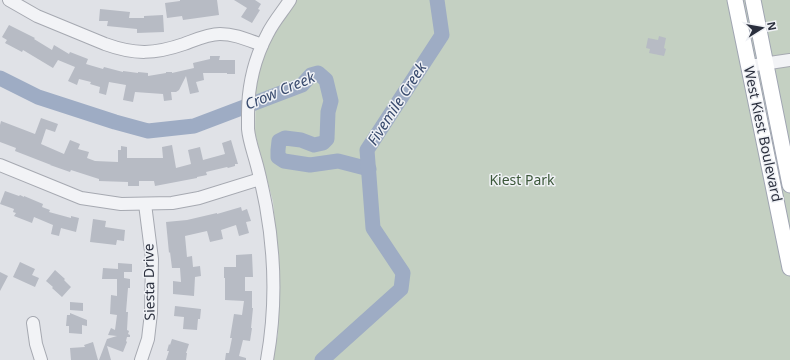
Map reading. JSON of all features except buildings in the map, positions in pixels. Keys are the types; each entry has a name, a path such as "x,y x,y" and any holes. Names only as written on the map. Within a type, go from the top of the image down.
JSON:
{"main road":[{"name":"West Kiest Boulevard","path":"735,0 790,268"},
{"name":"West Kiest Boulevard","path":"753,0 790,185"}],"street":[{"path":"9,0 36,16 105,44 127,51 158,51 203,37 218,34 234,35 262,45"},
{"path":"267,360 272,318 273,282 271,237 260,179 248,129 248,97 255,62 262,45 268,32 290,0"},
{"path":"749,66 790,60"},
{"path":"0,165 81,198 121,204 172,203 198,198 260,179"},
{"name":"Siesta Drive","path":"141,360 148,339 151,313 152,260 144,204"},
{"path":"33,323 36,344 41,360"}],"green space":[{"name":"Kiest Park","path":"297,0 790,0 790,360 272,360 278,334 279,267 273,202 255,133 256,76 271,40"}],"waterway":[{"name":"Fivemile Creek","path":"322,360 401,289 403,273 373,228 367,150 442,35 437,0"},
{"name":"Crow Creek","path":"0,78 38,97 148,131 194,126 302,85 311,75 318,73 326,80 331,101 328,112 327,139 323,143 314,145 301,140 285,138 279,141 278,157 284,161 310,165 338,161 369,169"}]}
